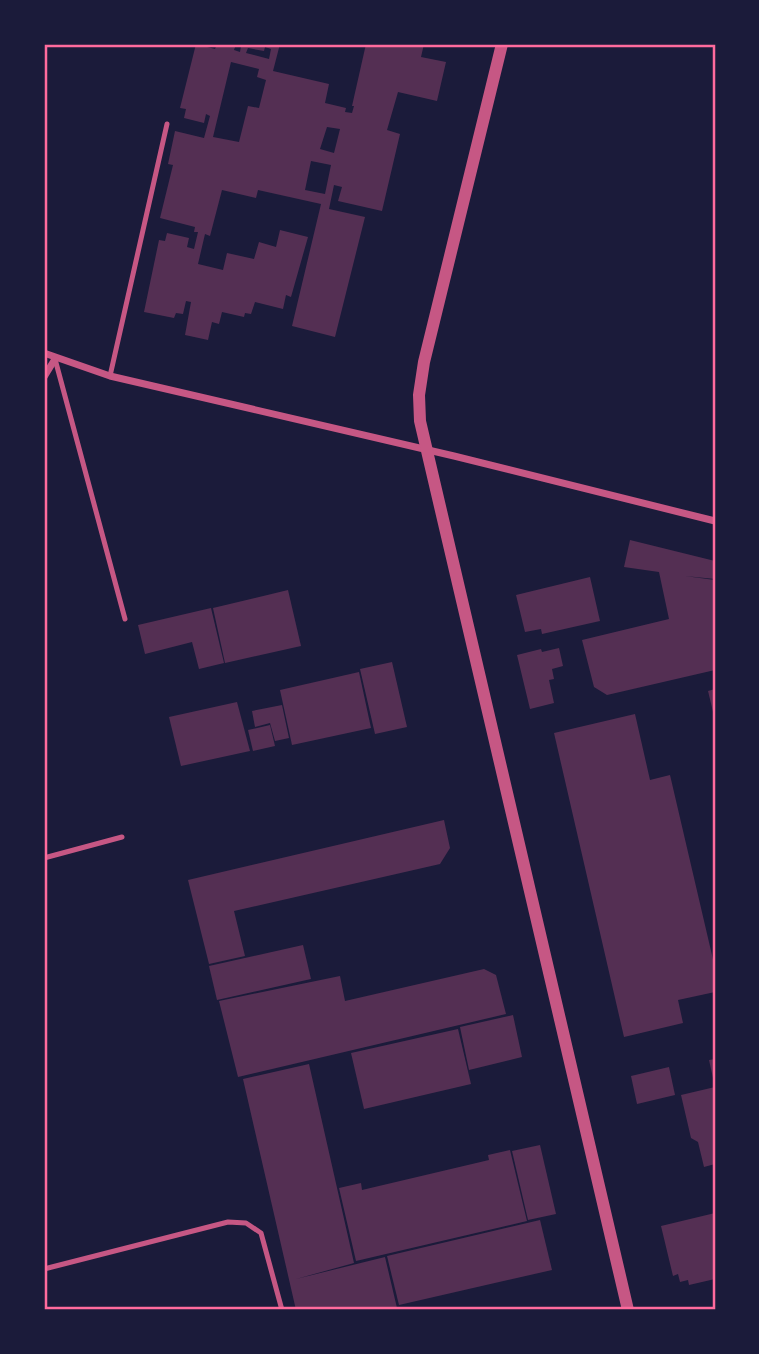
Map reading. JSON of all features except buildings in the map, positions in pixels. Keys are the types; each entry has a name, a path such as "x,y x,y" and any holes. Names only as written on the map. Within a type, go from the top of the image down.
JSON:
{"street":[{"path":"502,44 424,362 419,395 420,421 628,1310"},
{"path":"44,353 110,376 715,521"},
{"path":"44,377 55,359"}],"lane":[{"path":"110,376 167,124"},
{"path":"55,359 125,619"},
{"path":"44,858 122,837"},
{"path":"44,1269 228,1222 246,1223 261,1233 282,1310"}]}
